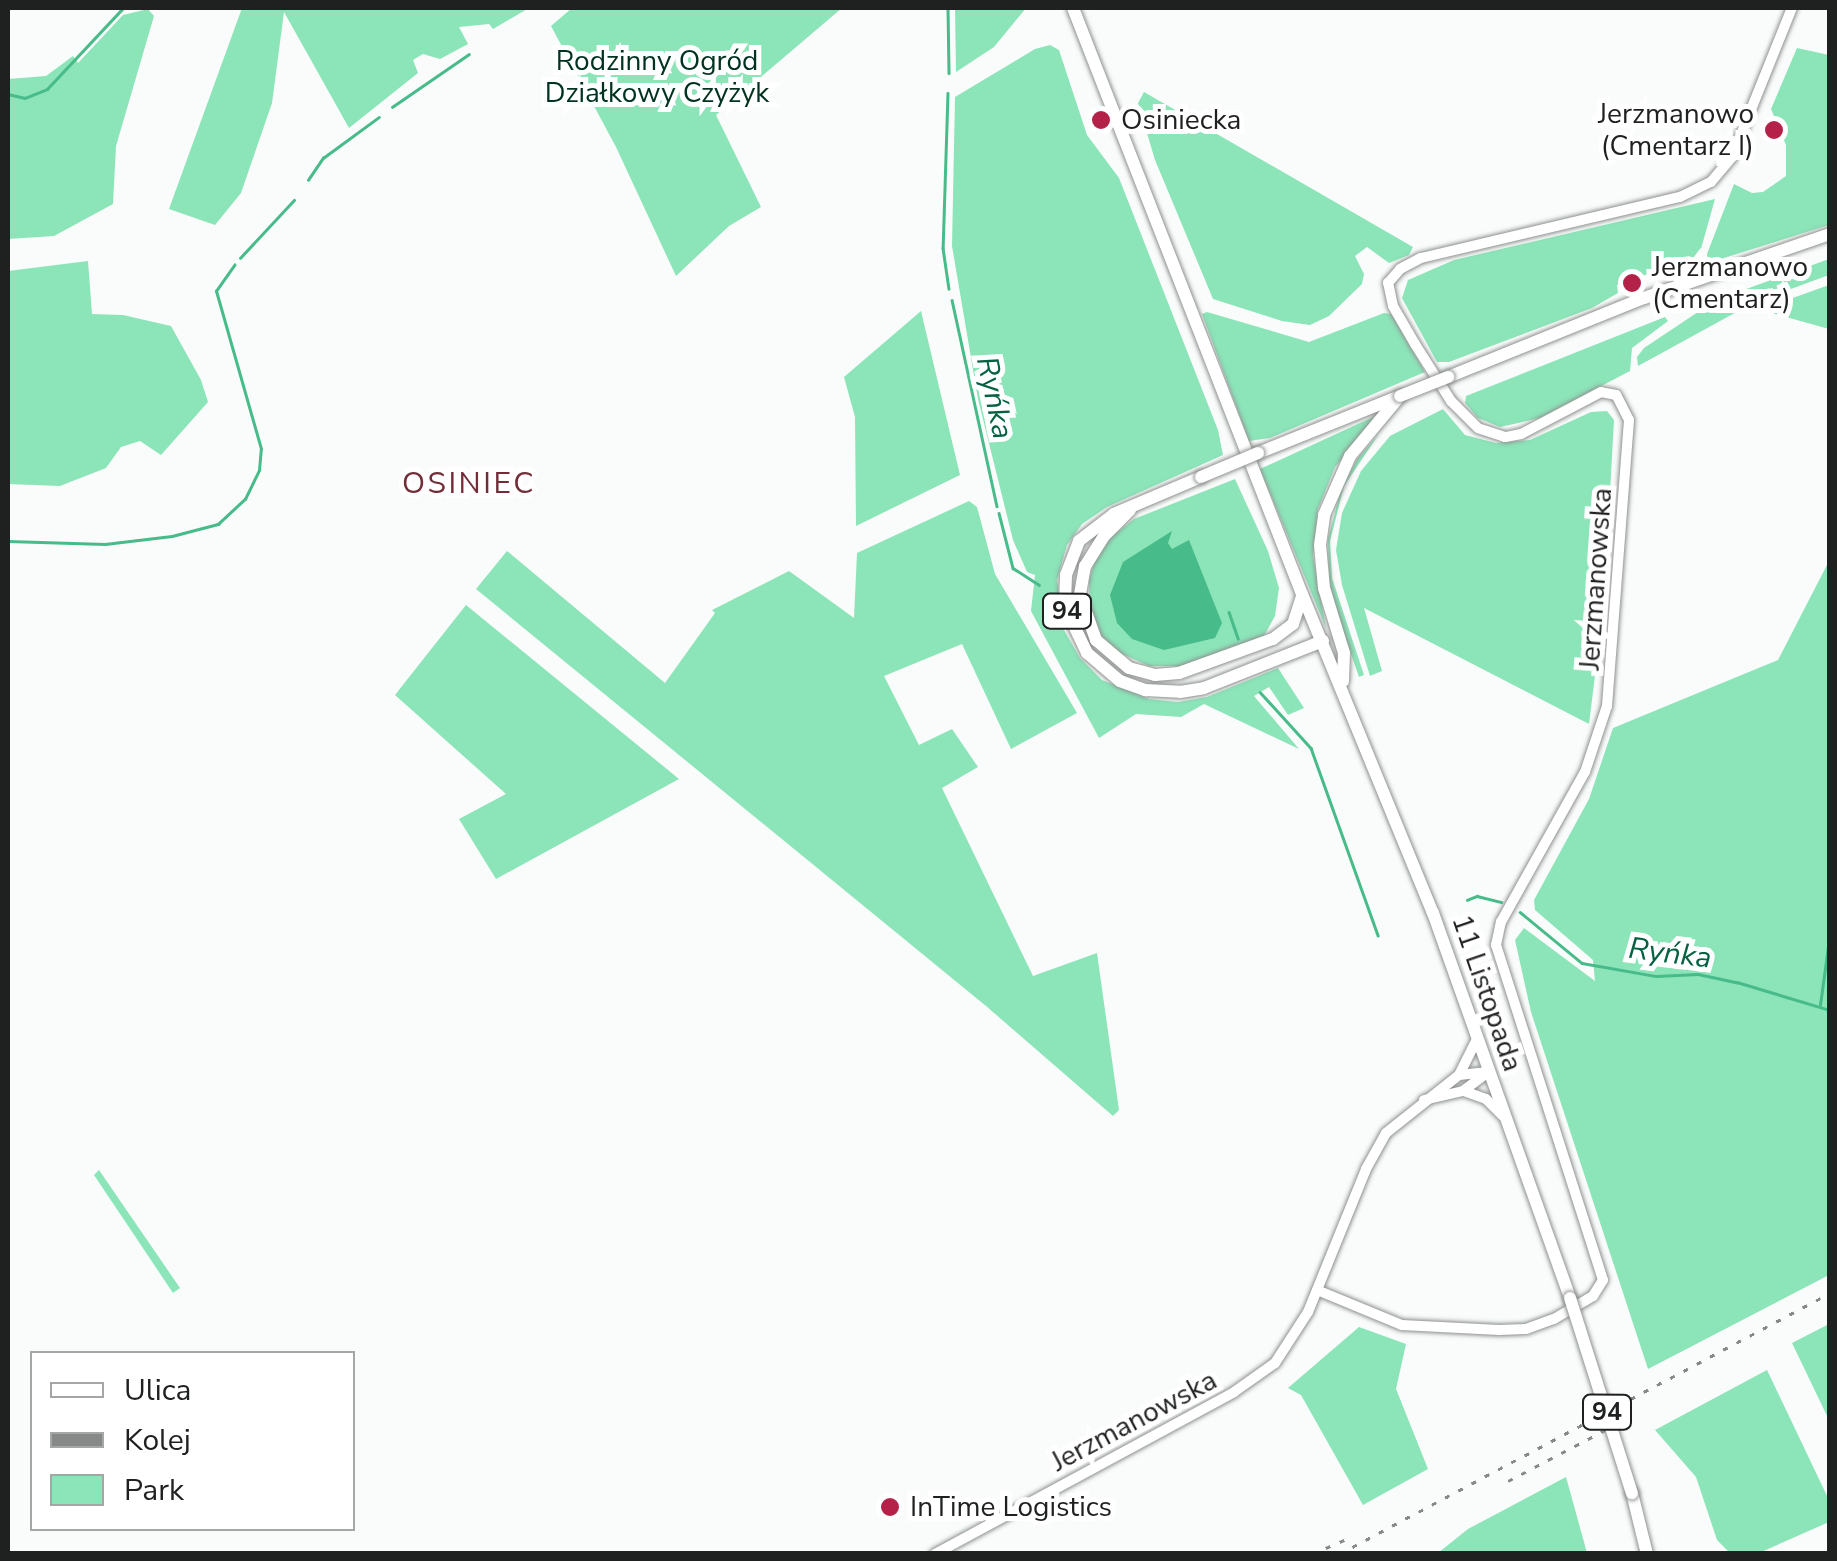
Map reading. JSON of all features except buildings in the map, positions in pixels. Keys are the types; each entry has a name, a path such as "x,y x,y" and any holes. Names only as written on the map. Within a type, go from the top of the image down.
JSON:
{"main road":[{"name":"11 Listopada","path":"1073,8 1254,456 1302,594 1342,686 1477,1038 1565,1283 1632,1493 1647,1554"},
{"name":"94","path":"1323,641 1193,691 1145,690 1104,670 1074,631 1065,607 1066,576 1080,541 1096,524 1134,506 1644,298 1830,234"},
{"path":"1342,686 1344,653 1324,588 1320,544 1324,515 1350,456 1400,396"},
{"path":"1134,506 1104,536 1085,566 1080,586 1083,612 1096,640 1129,668 1178,674 1273,639 1294,624 1302,594"}],"street":[{"name":"Jerzmanowska","path":"1317,1290 1402,1325 1500,1330 1537,1326 1600,1289 1602,1270 1497,953 1497,935 1585,772 1606,706 1629,420 1616,395 1601,392 1522,434 1505,436 1478,428 1451,401 1415,344 1392,306 1388,283 1400,269 1420,258 1680,197 1711,182 1732,157 1792,8"},
{"name":"Jerzmanowska","path":"1459,1075 1477,1038"},
{"name":"Jerzmanowska","path":"935,1554 1250,1384 1291,1343 1376,1148 1395,1123 1459,1075 1488,1072"},
{"path":"1423,1100 1463,1091 1488,1072"},
{"path":"1463,1091 1486,1100 1503,1117"}],"green space":[{"path":"242,8 529,8 493,29 489,24 459,27 468,44 440,59 423,54 413,60 418,73 349,128 284,12 272,103 241,193 215,225 169,209"},
{"name":"Rodzinny Ogród Działkowy Czyżyk","path":"572,8 842,8 716,115 761,207 729,226 676,276 616,147 551,26"},
{"path":"955,8 1026,8 994,47 956,72"},
{"path":"148,9 154,16 116,146 113,204 54,236 8,239 8,79 46,76 73,56 78,63 123,15"},
{"path":"1050,45 1059,50 1087,135 1119,178 1218,430 1223,455 1107,507 1082,524 1067,545 1057,580 1064,630 1080,658 1102,680 1149,699 1178,702 1207,697 1278,668 1304,708 1288,715 1269,687 1254,696 1299,749 1204,704 1181,717 1136,714 1099,738 1031,611 1035,575 1027,572 1013,540 978,399 952,246 955,97 1035,49"},
{"path":"1797,48 1829,55 1829,225 1708,263 1707,254 1734,184 1752,193 1763,192 1786,176 1786,145 1771,109"},
{"path":"1144,92 1413,247 1409,255 1389,263 1367,247 1355,256 1364,274 1362,284 1329,316 1310,325 1282,321 1213,299 1155,160 1138,103"},
{"path":"1715,199 1699,256 1617,285 1618,293 1592,308 1449,362 1437,362 1402,298 1408,280 1454,260"},
{"path":"1829,259 1829,275 1753,303 1638,366 1637,357 1644,348 1716,300"},
{"path":"88,261 92,314 123,315 171,326 201,380 208,402 161,455 140,441 121,447 106,468 60,486 8,484 8,271"},
{"path":"1829,285 1829,329 1768,312 1773,305"},
{"path":"921,311 960,475 856,526 855,417 844,377"},
{"path":"1207,312 1309,342 1384,313 1391,314 1425,372 1270,438 1249,441 1202,314"},
{"path":"1665,317 1668,321 1632,348 1630,371 1540,418 1500,427 1478,418 1465,403 1466,396"},
{"path":"1443,409 1465,435 1496,443 1530,440 1591,412 1607,411 1614,420 1604,603 1589,724 1364,608 1382,671 1370,676 1342,585 1336,550 1342,513 1361,471 1390,436"},
{"path":"1373,417 1375,420 1335,467 1318,509 1313,556 1326,628 1260,469"},
{"path":"1379,434 1344,486 1330,541 1332,578 1364,675 1359,677 1335,608 1329,579 1328,539 1341,489 1358,458"},
{"path":"1235,479 1268,551 1279,588 1275,616 1264,636 1181,666 1149,666 1120,653 1102,637 1090,612 1089,580 1095,560 1110,538 1134,519"},
{"path":"969,501 977,507 995,574 1077,713 1011,749 962,644 884,676 919,745 952,729 978,767 942,788 1033,976 1097,953 1119,1110 1113,1116 986,1006 476,589 507,551 665,683 715,613 712,610 789,571 854,618 857,553"},
{"path":"1829,561 1829,1275 1648,1369 1531,1012 1515,940 1524,928 1595,981 1593,960 1535,910 1534,900 1589,799 1613,728 1778,660"},
{"path":"466,605 679,779 496,879 459,819 506,794 395,695"},
{"path":"99,1170 180,1288 173,1293 94,1175"},
{"path":"1829,1324 1829,1420 1792,1343"},
{"path":"1359,1327 1406,1344 1396,1389 1428,1469 1363,1505 1301,1395 1288,1388"},
{"path":"1767,1370 1829,1500 1829,1522 1759,1553 1730,1553 1717,1540 1696,1477 1655,1430"},
{"path":"1566,1477 1587,1553 1438,1553 1468,1529"}],"shaded area":[{"path":"1172,531 1168,543 1172,549 1189,540 1222,623 1215,638 1164,650 1132,639 1117,623 1110,595 1123,562"}],"waterway":[{"path":"8,94 25,98 47,89 123,8"},
{"name":"Ryńka","path":"948,8 949,73"},
{"path":"392,107 469,54"},
{"name":"Ryńka","path":"948,93 943,248 949,289"},
{"path":"308,180 323,158 379,117"},
{"path":"240,258 294,200"},
{"path":"8,541 105,544 172,536 218,524 245,499 259,470 261,449 216,291 234,265"},
{"name":"Ryńka","path":"952,300 997,506"},
{"name":"Ryńka","path":"999,513 1013,568 1039,585"},
{"name":"Ryńka","path":"1229,612 1238,638"},
{"name":"Ryńka","path":"1260,692 1311,748 1378,935"},
{"name":"Ryńka","path":"1467,900 1477,896 1501,902"},
{"name":"Ryńka","path":"1520,912 1582,963 1656,976 1698,974 1830,1010"},
{"path":"1820,1005 1830,932"}],"railway":[{"path":"1339,1554 1830,1293"},
{"path":"1508,1481 1605,1430"},
{"path":"1312,1554 1351,1537"}],"place":[{"name":"Osiniecka","path":"1101,120"},
{"name":"Jerzmanowo (Cmentarz I)","path":"1774,130"},
{"name":"Jerzmanowo (Cmentarz)","path":"1632,283"},
{"name":"InTime Logistics","path":"890,1507"}],"district":[{"name":"OSINIEC","path":"469,484"}]}
